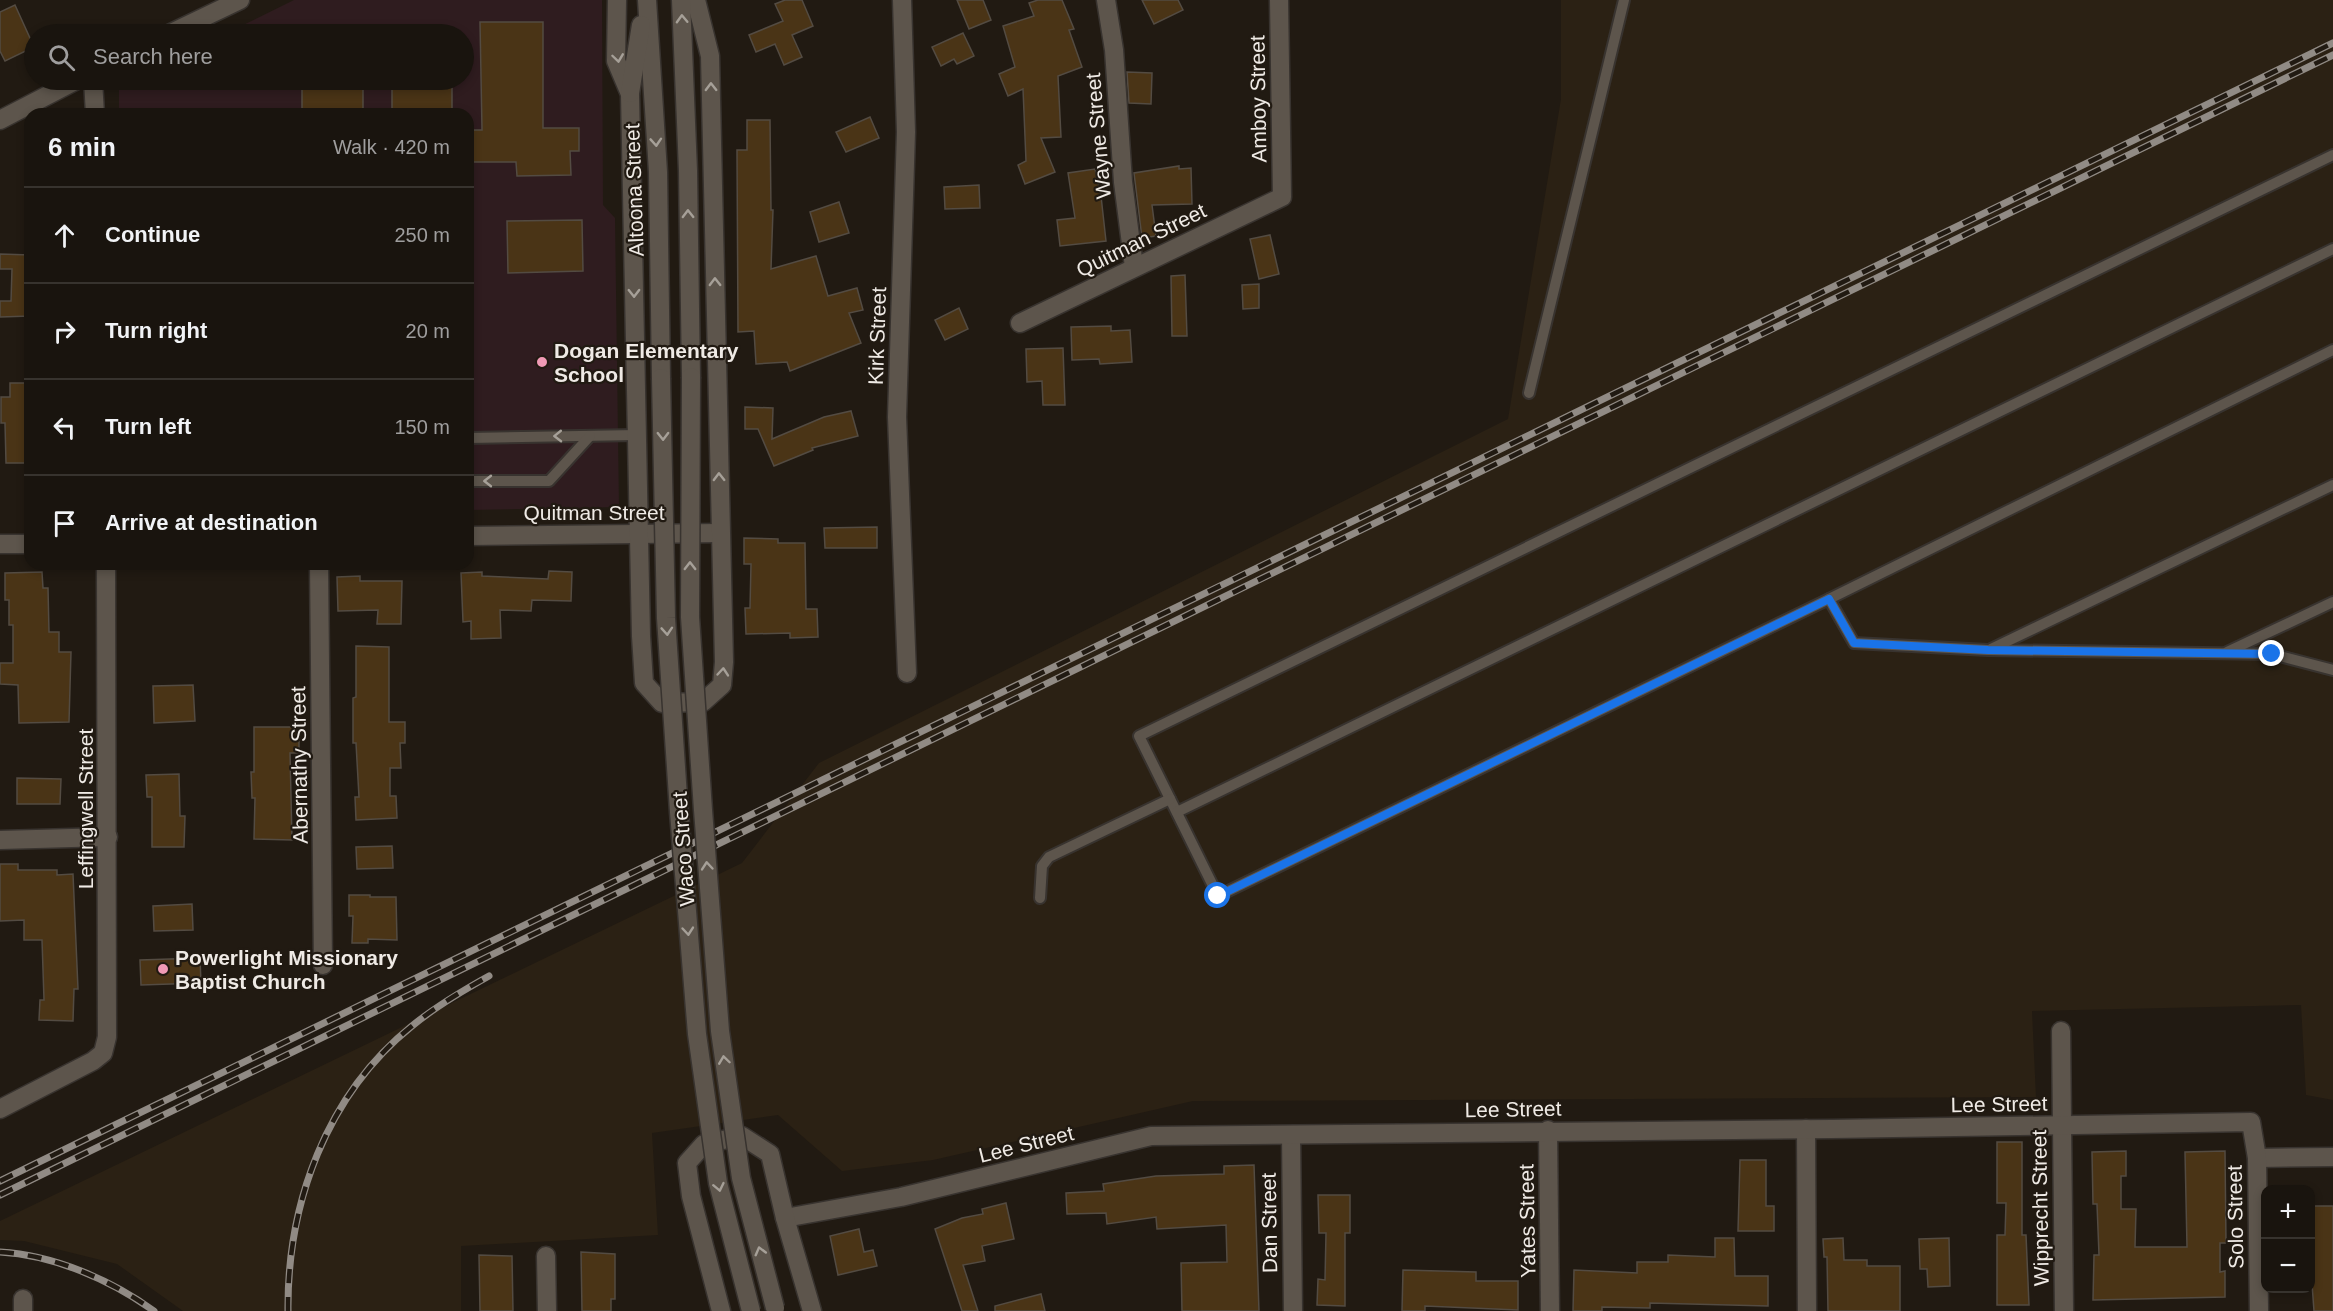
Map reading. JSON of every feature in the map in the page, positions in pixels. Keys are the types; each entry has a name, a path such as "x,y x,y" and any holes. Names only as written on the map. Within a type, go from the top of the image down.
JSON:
{"street":[{"path":"190,24 240,0"},
{"path":"618,0 616,61 630,94"},
{"path":"646,0 630,94 641,636 644,683 662,703 702,702 722,686 724,662 710,56 696,0"},
{"name":"Altoona Street","path":"646,0 658,172 661,378"},
{"name":"Waco Street","path":"681,0 688,171 691,377 690,617 702,810 720,1031 741,1178 775,1309"},
{"name":"Kirk Street","path":"902,0 906,132 897,417 907,673"},
{"name":"Wayne Street","path":"1106,0 1114,50 1123,182 1134,267"},
{"name":"Amboy Street","path":"1279,0 1282,197"},
{"path":"0,120 58,90"},
{"path":"94,90 95,108"},
{"name":"Quitman Street","path":"1020,323 1282,197"},
{"name":"Waco Street","path":"661,378 666,618 697,1034 718,1183 751,1311"},
{"name":"Quitman Street","path":"474,536 720,533"},
{"path":"0,543 24,544"},
{"name":"Leffingwell Street","path":"0,1108 93,1061 103,1053 107,1037 106,570"},
{"name":"Abernathy Street","path":"319,570 323,965"},
{"path":"0,840 108,837"},
{"name":"Wipprecht Street","path":"2061,1031 2064,1311"},
{"name":"Lee Street","path":"785,1218 901,1197 1151,1136 2251,1122"},
{"name":"Solo Street","path":"2251,1122 2257,1158 2259,1311"},
{"path":"1806,1129 1807,1311"},
{"name":"Yates Street","path":"1548,1130 1550,1311"},
{"name":"Dan Street","path":"1291,1135 1293,1311"},
{"path":"721,1311 691,1196 687,1163 704,1144 742,1136 770,1154 785,1218 812,1311"},
{"path":"2257,1158 2333,1158"},
{"path":"546,1256 547,1311"}],"lane":[{"path":"1529,393 1624,0"},
{"path":"2333,155 1139,736 1218,896 1829,599 2333,350"},
{"path":"1177,812 2333,249"},
{"path":"474,438 637,435"},
{"path":"474,481 549,481 590,436"},
{"path":"1988,650 2333,485"},
{"path":"1829,599 1854,643 1988,650 2272,654 2333,670"},
{"path":"2224,654 2333,602"},
{"path":"1040,898 1042,867 1049,857 1170,799"}],"shaded area":[{"name":"Dogan Elementary School","path":"294,0 602,0 603,205 615,218 619,507 474,510 474,108 119,108 119,90 474,90 474,24 245,24"},
{"path":"1561,0 2333,0 2333,1100 2306,1095 2301,1005 2032,1011 2036,1097 1193,1101 933,1160 842,1171 778,1115 652,1133 658,1235 461,1246 461,1311 183,1311 117,1264 24,1241 0,1240 0,1221 742,863 819,763 1508,419 1561,99"}],"building":[{"path":"785,0 802,0 813,26 792,35 802,57 784,65 775,44 756,52 749,35 783,21 775,4"},
{"path":"957,0 983,0 991,20 969,29"},
{"path":"1038,0 1062,0 1074,29 1069,30 1082,67 1058,76 1061,137 1041,138 1055,172 1025,184 1018,165 1026,161 1023,89 1008,96 999,74 1015,67 1003,26 1034,16 1029,3"},
{"path":"1142,0 1178,0 1183,10 1154,24"},
{"path":"15,5 24,25 24,52 5,61 0,51 0,12"},
{"path":"480,22 543,22 543,128 579,128 579,151 570,151 571,175 517,176 516,162 474,162 474,130 482,130"},
{"path":"963,33 974,56 957,64 954,59 941,66 932,47"},
{"path":"1127,72 1152,73 1151,104 1129,103"},
{"path":"302,90 363,90 363,108 302,108"},
{"path":"392,90 452,90 452,108 392,108"},
{"path":"870,117 879,138 846,152 836,132"},
{"path":"747,120 770,120 771,210 773,210 771,269 816,256 828,296 857,288 863,310 849,313 861,343 790,371 787,362 756,364 754,331 738,332 737,150 747,150"},
{"path":"1179,166 1179,169 1191,168 1192,204 1152,205 1156,236 1142,238 1134,173"},
{"path":"1095,169 1101,196 1106,241 1060,246 1057,220 1075,218 1068,173"},
{"path":"979,185 980,208 945,209 944,187"},
{"path":"839,202 849,233 819,242 810,212"},
{"path":"582,220 583,271 508,273 507,221"},
{"path":"1270,235 1279,274 1259,279 1250,239"},
{"path":"0,254 24,255 24,316 0,317 0,301 11,301 12,269 0,269"},
{"path":"1185,275 1187,336 1172,336 1171,276"},
{"path":"1259,284 1259,308 1243,309 1242,285"},
{"path":"959,308 968,329 945,340 935,320"},
{"path":"1111,326 1111,331 1130,330 1132,362 1100,364 1099,359 1072,360 1071,327"},
{"path":"1063,348 1065,405 1043,405 1042,381 1027,382 1026,349"},
{"path":"10,383 24,383 24,463 6,463 5,423 1,423 1,397 10,397"},
{"path":"745,407 773,408 772,439 824,417 851,411 858,436 812,448 813,450 774,466 758,429 745,429"},
{"path":"877,527 877,548 825,548 824,528"},
{"path":"744,538 778,539 778,543 805,543 806,609 817,609 818,637 790,638 790,633 746,634 745,608 750,608 751,564 744,564"},
{"path":"549,571 572,572 571,601 532,600 531,611 500,610 501,638 471,639 471,621 463,622 461,573 482,572 482,576 548,579"},
{"path":"42,572 43,588 48,588 49,632 59,632 59,652 71,652 69,722 19,723 18,685 0,684 0,663 13,663 13,625 9,625 9,600 5,600 5,573"},
{"path":"360,576 360,581 402,581 401,624 377,624 378,610 338,611 337,577"},
{"path":"356,646 389,647 389,722 405,722 405,743 400,743 401,768 390,768 390,796 396,796 397,818 356,820 355,797 359,797 356,743 353,743 353,698 356,697"},
{"path":"193,685 195,721 154,723 153,686"},
{"path":"254,727 299,727 299,753 290,753 292,840 254,839 255,798 252,798 251,772 254,772"},
{"path":"179,774 180,816 185,816 184,847 152,847 152,797 147,797 146,775"},
{"path":"17,778 61,779 60,804 17,804"},
{"path":"392,846 393,868 357,869 356,847"},
{"path":"0,864 18,864 18,870 57,870 57,875 73,874 78,989 74,989 73,1021 39,1020 40,1000 44,1000 42,940 24,940 24,920 0,921"},
{"path":"349,895 396,897 397,940 368,939 368,943 352,943 353,916 349,916"},
{"path":"192,904 193,930 154,931 153,906"},
{"path":"200,958 201,983 141,985 140,960"},
{"path":"1997,1142 2022,1142 2022,1235 2026,1235 2029,1305 1997,1305 1997,1235 2005,1235 2006,1203 1997,1203"},
{"path":"2126,1151 2126,1176 2121,1176 2121,1209 2136,1209 2135,1247 2187,1247 2185,1152 2225,1151 2226,1243 2220,1243 2220,1272 2225,1271 2225,1297 2093,1300 2094,1255 2099,1255 2097,1204 2093,1204 2092,1152"},
{"path":"1740,1160 1766,1160 1766,1206 1774,1206 1774,1231 1738,1231"},
{"path":"1254,1165 1259,1311 1182,1311 1181,1263 1227,1262 1226,1225 1157,1229 1156,1217 1107,1224 1106,1213 1067,1214 1066,1193 1104,1191 1103,1184 1156,1176 1224,1174 1224,1166"},
{"path":"1318,1195 1350,1195 1350,1233 1345,1233 1345,1306 1317,1305 1318,1279 1325,1280 1326,1233 1319,1233"},
{"path":"1006,1203 1014,1239 982,1246 985,1261 963,1265 978,1311 962,1311 935,1229 962,1218 983,1214 982,1209"},
{"path":"2315,1206 2333,1206 2333,1311 2314,1311"},
{"path":"859,1229 864,1252 873,1250 877,1266 838,1275 830,1236"},
{"path":"1715,1238 1734,1238 1735,1276 1768,1276 1768,1306 1650,1303 1650,1308 1602,1307 1602,1311 1573,1311 1574,1270 1637,1273 1637,1262 1668,1262 1668,1255 1715,1257"},
{"path":"1843,1238 1844,1260 1867,1260 1867,1266 1900,1266 1900,1311 1828,1311 1827,1257 1824,1257 1823,1239"},
{"path":"1949,1238 1950,1286 1928,1287 1927,1269 1920,1269 1919,1239"},
{"path":"581,1252 615,1254 615,1299 611,1299 611,1311 582,1311"},
{"path":"479,1255 512,1256 513,1311 480,1311"},
{"path":"1403,1270 1476,1272 1476,1281 1518,1281 1518,1310 1425,1306 1425,1311 1402,1311"},
{"path":"1041,1294 1045,1311 995,1311 995,1306"}],"railway":[{"path":"0,1181 2333,43"},
{"path":"0,1195 2333,55"},
{"path":"288,1311 295,1231 304,1192 317,1154 335,1118 356,1085 382,1054 412,1026 459,993 489,976"},
{"path":"0,1252 41,1258 81,1271 119,1289 154,1311"}],"place":[{"name":"Dogan Elementary School","path":"542,362"},
{"name":"Powerlight Missionary Baptist Church","path":"163,969"}],"route":[{"path":"1218,896 1829,599 1854,643 1988,650 2272,654"}]}
